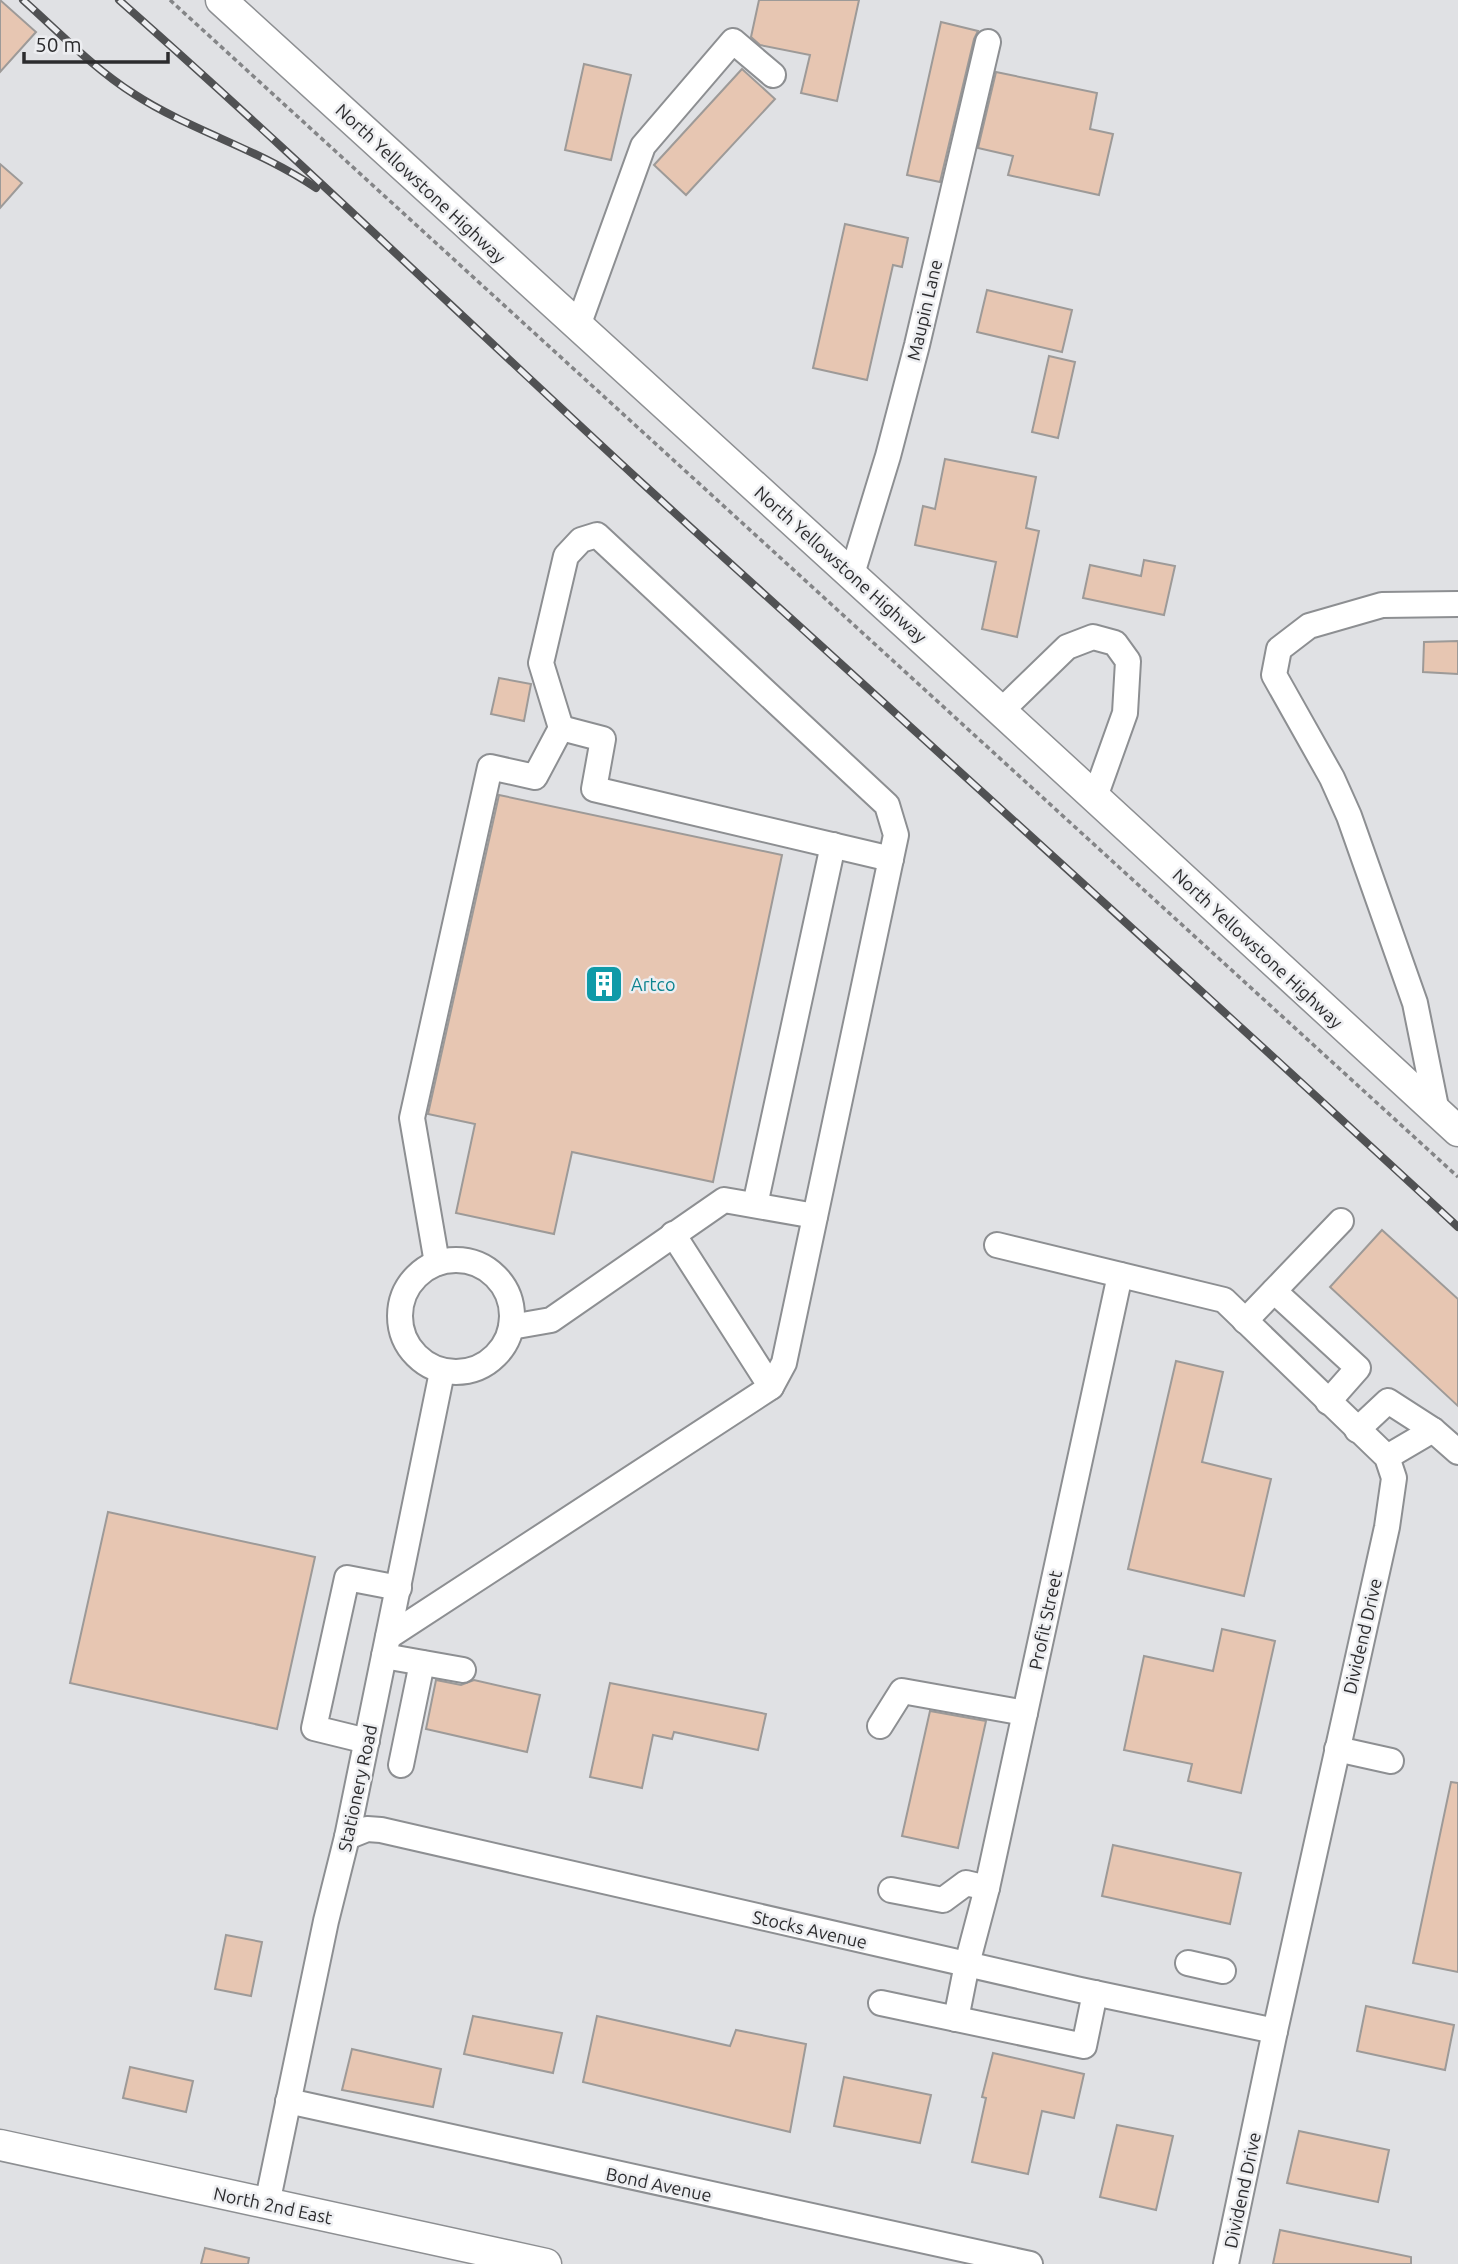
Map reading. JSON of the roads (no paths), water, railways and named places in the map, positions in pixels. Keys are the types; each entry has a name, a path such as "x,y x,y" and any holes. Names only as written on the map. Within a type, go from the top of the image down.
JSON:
{"main road":[{"name":"North Yellowstone Highway","path":"221,0 1002,711 1448,1122"},
{"name":"North 2nd East","path":"0,2145 546,2264"}],"street":[{"path":"578,326 643,146 733,41 773,75"},
{"name":"Maupin Lane","path":"852,574 888,456 917,345 988,42"},
{"path":"386,1647 771,1387 784,1363 896,835 887,806 597,535 581,540 566,556 541,663 561,728 535,777 490,767 412,1118 437,1263"},
{"path":"1448,1122 1415,1003 1349,817 1332,778 1274,675 1279,649 1309,626 1382,605 1458,604"},
{"path":"1002,711 1067,647 1093,637 1115,643 1128,661 1125,713 1095,797"},
{"path":"561,728 603,739 594,789 891,859"},
{"path":"755,1205 833,845"},
{"path":"511,1327 551,1321 724,1200 815,1216"},
{"path":"1245,1321 1341,1221"},
{"path":"673,1234 771,1387"},
{"path":"996,1245 1224,1300 1387,1457 1433,1430"},
{"path":"464,1260 482,1266 496,1276 507,1292 512,1309 511,1327 505,1344 494,1359 478,1368 461,1373 442,1372 425,1364 410,1351 401,1334 398,1315 402,1296 412,1279 437,1263 464,1260"},
{"name":"Profit Street","path":"956,2019 967,1964 988,1888 1120,1275"},
{"path":"1274,1291 1358,1368 1328,1402"},
{"name":"Stationery Road","path":"267,2204 326,1921 347,1837 442,1372"},
{"path":"1357,1430 1388,1401 1433,1430 1458,1452"},
{"name":"Dividend Drive","path":"1226,2264 1387,1527 1394,1478 1387,1457"},
{"path":"367,1741 314,1728 316,1716 346,1578 399,1588"},
{"path":"386,1647 422,1663 463,1670"},
{"path":"401,1765 422,1663"},
{"path":"880,1726 902,1692 1025,1713"},
{"path":"1338,1749 1391,1761"},
{"name":"Stocks Avenue","path":"347,1837 367,1829 382,1830 967,1964 1275,2031"},
{"path":"891,1890 943,1900 967,1883 988,1888"},
{"path":"1188,1963 1223,1971"},
{"path":"881,2003 1084,2046 1096,1993"},
{"name":"Bond Avenue","path":"288,2101 1030,2264"}],"railway":[{"path":"23,0 90,61 134,94 178,119 272,162 316,188"},
{"path":"119,0 317,179 642,483 1458,1227"}],"place":[{"name":"Artco","path":"604,984"}]}
